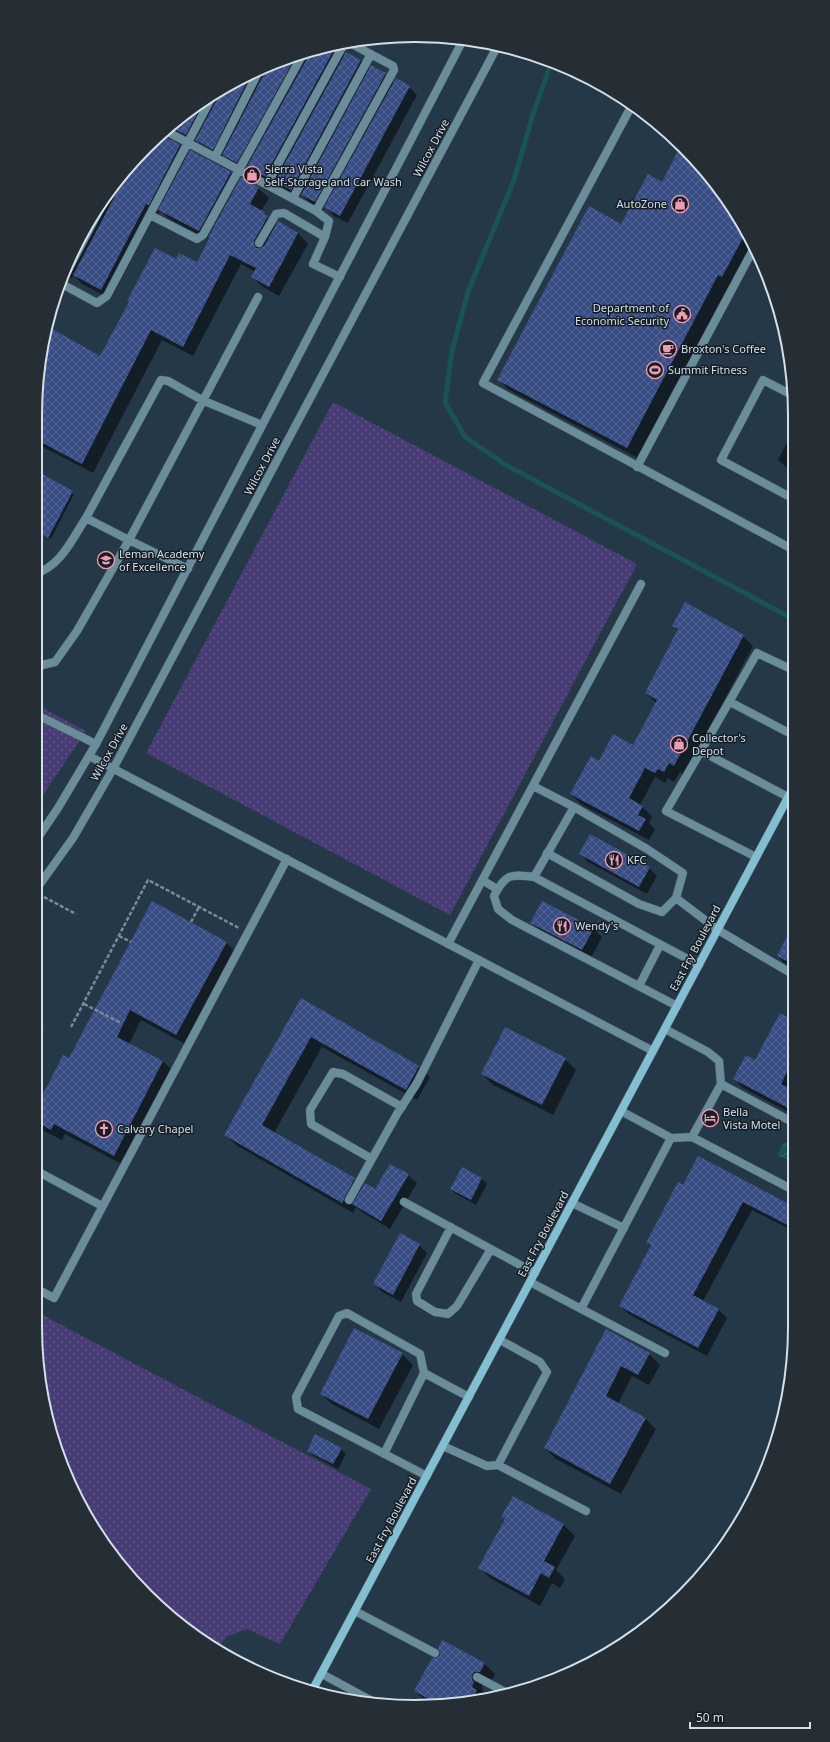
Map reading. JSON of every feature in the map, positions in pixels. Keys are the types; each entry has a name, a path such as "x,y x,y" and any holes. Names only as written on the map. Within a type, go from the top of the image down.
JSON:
{"main road":[{"name":"East Fry Boulevard","path":"315,1686 788,797"}],"street":[{"name":"Wilcox Drive","path":"42,832 58,808 96,744 461,45"},
{"path":"316,211 394,70 393,66 356,47"},
{"path":"267,184 342,49"},
{"name":"Wilcox Drive","path":"42,888 113,769 495,51"},
{"path":"293,198 371,54"},
{"path":"150,214 197,239 203,235 299,61"},
{"path":"215,157 256,77"},
{"path":"65,286 97,303 107,296 208,105"},
{"path":"630,110 483,383 788,546"},
{"path":"171,133 293,198 316,211 329,221 325,237 313,264 340,277"},
{"path":"259,243 276,214 284,213 325,237"},
{"path":"638,467 751,253"},
{"path":"42,665 55,662 77,632 258,297"},
{"path":"42,572 47,570 59,559 86,518 161,380 168,381 202,400 262,425"},
{"path":"787,392 763,380 721,460 788,496"},
{"path":"86,518 188,569"},
{"path":"448,944 640,584"},
{"path":"756,858 666,811 757,653 788,668"},
{"path":"730,702 788,732"},
{"path":"42,717 96,744"},
{"path":"701,752 788,797"},
{"path":"89,756 653,1051"},
{"path":"533,786 574,807 647,849 683,873 676,898 662,912 639,904 547,853"},
{"path":"534,877 574,807"},
{"path":"42,1292 54,1298 287,859"},
{"path":"677,1006 512,920 498,909 494,896 497,889 502,880 517,874 534,877 699,966"},
{"path":"482,880 497,889"},
{"path":"676,898 718,930 788,972"},
{"path":"639,986 660,945"},
{"path":"349,1200 438,1045 479,960"},
{"path":"665,1029 708,1052 718,1061 721,1084 692,1137"},
{"path":"372,1158 311,1124 310,1110 333,1072 343,1074 402,1107"},
{"path":"721,1084 788,1121"},
{"path":"621,1111 671,1138 692,1137 788,1188"},
{"path":"581,1309 671,1138"},
{"path":"42,1174 102,1206"},
{"path":"404,1202 535,1272"},
{"path":"572,1203 624,1228"},
{"path":"451,1227 416,1294 417,1301 435,1312 448,1314 457,1306 491,1249"},
{"path":"530,1282 665,1353"},
{"path":"384,1454 424,1373 420,1354 347,1313 339,1316 296,1397 298,1409 384,1454 427,1476"},
{"path":"498,1466 547,1372 540,1362 500,1340"},
{"path":"424,1373 469,1397"},
{"path":"443,1446 487,1466 498,1466 586,1511"},
{"path":"355,1611 435,1653"},
{"path":"322,1674 364,1697"},
{"path":"477,1677 501,1690"}],"path":[{"path":"71,1027 148,880 248,932"},
{"path":"42,896 76,914"},
{"path":"191,922 199,907"},
{"path":"119,936 131,942"},
{"path":"84,1004 121,1023"}],"shaded area":[{"path":"333,402 637,564 450,915 146,753"},
{"path":"42,708 86,731 42,797"},
{"path":"42,1315 371,1489 280,1644 247,1629 226,1637 220,1645 188,1623 151,1591 119,1554 92,1514 70,1470 55,1424 45,1376"}],"water":[{"path":"784,1142 788,1144 788,1160 777,1155"}],"building":[{"path":"333,51 265,176 246,168 307,58"},
{"path":"346,52 361,60 291,190 275,181"},
{"path":"292,63 237,163 222,155 264,74"},
{"path":"371,65 386,73 315,202 301,195"},
{"path":"396,78 410,86 340,216 324,207"},
{"path":"247,82 213,150 195,140 217,99"},
{"path":"198,112 186,135 175,130"},
{"path":"167,137 180,145 149,205 146,204 101,290 73,275 120,187 151,151"},
{"path":"190,150 231,172 199,231 158,210"},
{"path":"678,150 711,188 743,238 722,277 718,275 627,448 497,380 589,206 621,224 648,174 662,182"},
{"path":"241,177 259,187 250,204 265,212 264,214 268,216 254,241 256,248 264,246 278,221 298,233 269,287 251,277 256,268 230,255 183,347 151,330 82,464 42,443 45,366 52,329 100,356 129,302 127,301 155,248 176,259 179,253 197,262 210,237 208,237"},
{"path":"42,474 73,491 48,538 42,534"},
{"path":"685,602 744,635 674,766 669,763 664,772 658,769 655,773 645,768 629,798 643,806 638,815 646,819 639,831 570,794 591,756 599,761 613,734 633,745 657,700 645,693 678,629 672,626"},
{"name":"KFC","path":"590,834 650,867 639,887 579,854"},
{"path":"152,901 227,942 176,1035 130,1010 117,1037 163,1061 114,1156 54,1124 51,1130 42,1125 42,1096 63,1055 69,1058"},
{"name":"Wendy's","path":"542,901 594,928 582,950 530,923"},
{"path":"788,935 788,962 777,956"},
{"path":"301,998 419,1066 406,1090 311,1037 262,1125 355,1178 342,1203 224,1135"},
{"path":"780,1013 788,1018 788,1070 781,1084 788,1088 788,1108 733,1079 746,1055 755,1060"},
{"path":"505,1027 566,1058 542,1105 481,1074"},
{"path":"698,1156 788,1203 788,1225 743,1202 693,1295 719,1309 698,1348 619,1306 651,1245 646,1243 678,1182 683,1185"},
{"path":"390,1164 409,1174 381,1221 352,1204 365,1183 375,1189"},
{"path":"462,1167 482,1178 471,1200 450,1189"},
{"path":"400,1233 420,1244 393,1295 373,1284"},
{"path":"354,1328 403,1353 368,1419 320,1394"},
{"path":"606,1329 650,1353 638,1375 621,1366 606,1396 646,1418 610,1484 544,1448"},
{"path":"315,1434 342,1448 333,1464 307,1451"},
{"path":"513,1496 564,1524 544,1561 555,1567 549,1578 541,1573 529,1596 478,1568 505,1519 501,1517"},
{"path":"442,1640 485,1663 480,1672 474,1672 472,1675 472,1680 474,1682 472,1687 477,1690 474,1695 429,1699 414,1691 432,1658 440,1656 438,1648"}],"waterway":[{"path":"550,67 534,111 514,180 468,292 452,351 445,402 465,437 506,465 788,616"}],"place":[{"name":"Sierra Vista Self-Storage and Car Wash","path":"252,175"},
{"name":"AutoZone","path":"680,204"},
{"name":"Department of Economic Security","path":"682,314"},
{"name":"Broxton's Coffee","path":"668,349"},
{"name":"Summit Fitness","path":"655,370"},
{"name":"Leman Academy of Excellence","path":"106,560"},
{"name":"Collector's Depot","path":"679,744"},
{"name":"KFC","path":"614,860"},
{"name":"Wendy's","path":"562,926"},
{"name":"Bella Vista Motel","path":"710,1118"},
{"name":"Calvary Chapel","path":"104,1129"}]}
